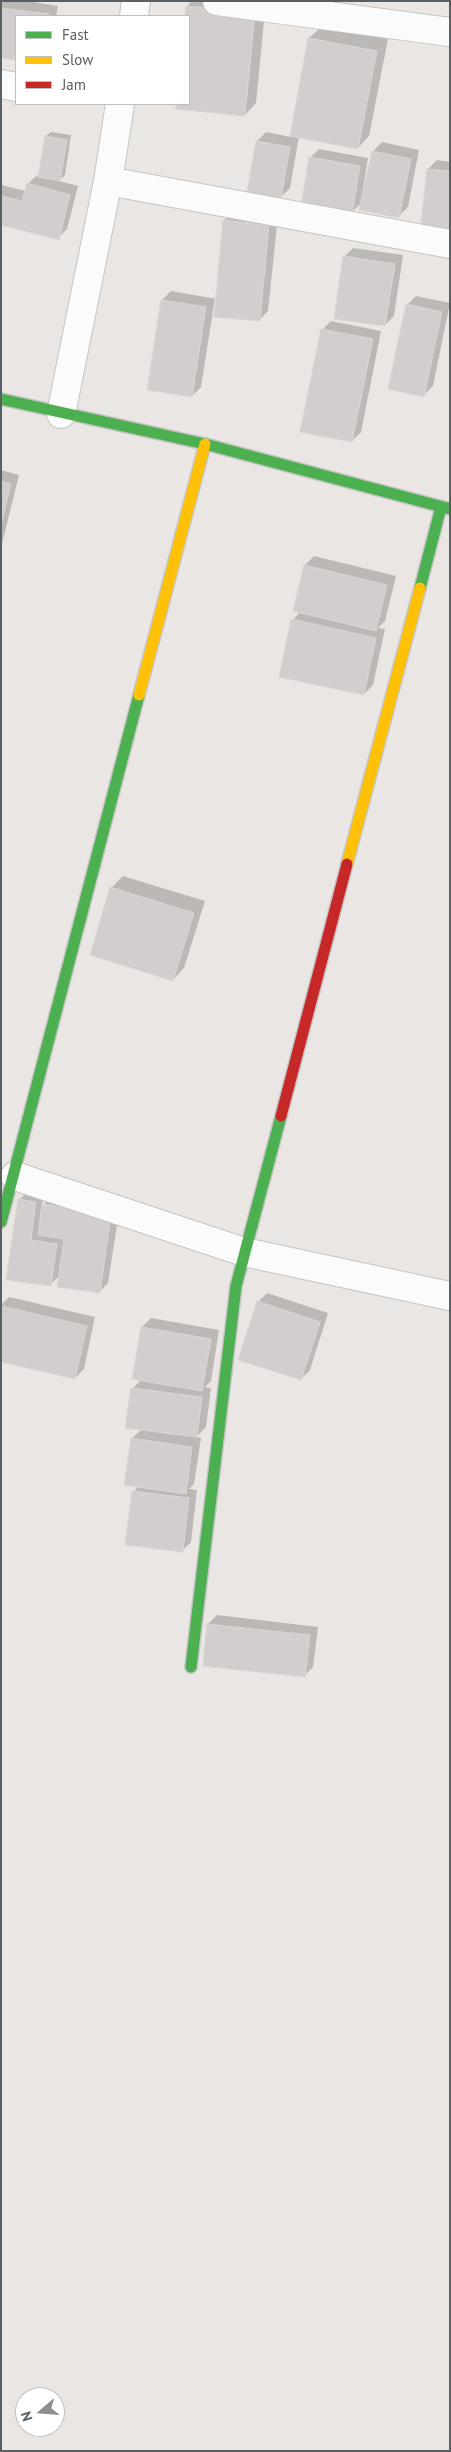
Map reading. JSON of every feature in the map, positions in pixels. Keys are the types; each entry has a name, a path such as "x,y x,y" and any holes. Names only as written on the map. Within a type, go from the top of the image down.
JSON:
{"street":[{"path":"134,15 136,1"},
{"path":"217,1 450,32"},
{"path":"1,84 15,87"},
{"path":"61,414 108,181 118,105"},
{"path":"108,181 450,244"},
{"path":"1,399 61,414 205,444 445,508 236,1286 191,1667"},
{"path":"1,1222 15,1176 205,444"},
{"path":"15,1176 244,1252 450,1296"}],"building":[{"path":"186,6 255,12 245,116 176,109 176,105 190,105 190,15 185,15"},
{"path":"1,8 49,14 15,15 15,60 1,58"},
{"path":"308,38 377,51 358,149 290,136"},
{"path":"45,136 67,140 60,181 38,177"},
{"path":"256,141 290,147 281,198 247,192"},
{"path":"372,151 411,159 399,218 359,210"},
{"path":"309,157 360,166 352,214 301,206"},
{"path":"427,169 450,171 450,235 420,232"},
{"path":"27,183 70,195 59,240 1,225 1,196 22,201"},
{"path":"223,220 269,225 260,321 214,317"},
{"path":"343,256 395,264 385,326 334,319"},
{"path":"161,300 206,307 192,397 147,390"},
{"path":"406,304 442,312 424,397 388,389"},
{"path":"321,329 373,339 352,442 300,432"},
{"path":"1,481 11,484 1,525"},
{"path":"304,565 387,585 376,631 293,611"},
{"path":"291,619 376,638 364,695 279,677"},
{"path":"110,887 194,913 173,981 90,955"},
{"path":"18,1199 36,1202 31,1240 57,1244 51,1286 6,1280"},
{"path":"42,1204 111,1215 100,1293 57,1287 64,1239 38,1235"},
{"path":"257,1301 320,1322 301,1380 238,1360"},
{"path":"1,1306 87,1326 75,1379 1,1362"},
{"path":"141,1327 211,1339 202,1391 132,1379"},
{"path":"131,1388 202,1397 197,1437 125,1428"},
{"path":"131,1438 192,1447 186,1494 124,1485"},
{"path":"132,1491 189,1498 183,1552 125,1545"},
{"path":"207,1624 310,1635 305,1677 203,1666"}],"traffic: fast":[{"path":"1,399 205,444 450,509"},
{"path":"420,588 441,507"},
{"path":"1,1222 139,695"},
{"path":"191,1667 236,1286 281,1116"}],"traffic: slow":[{"path":"139,695 205,444"},
{"path":"347,864 420,588"}],"traffic: jam":[{"path":"281,1116 347,864"}]}
